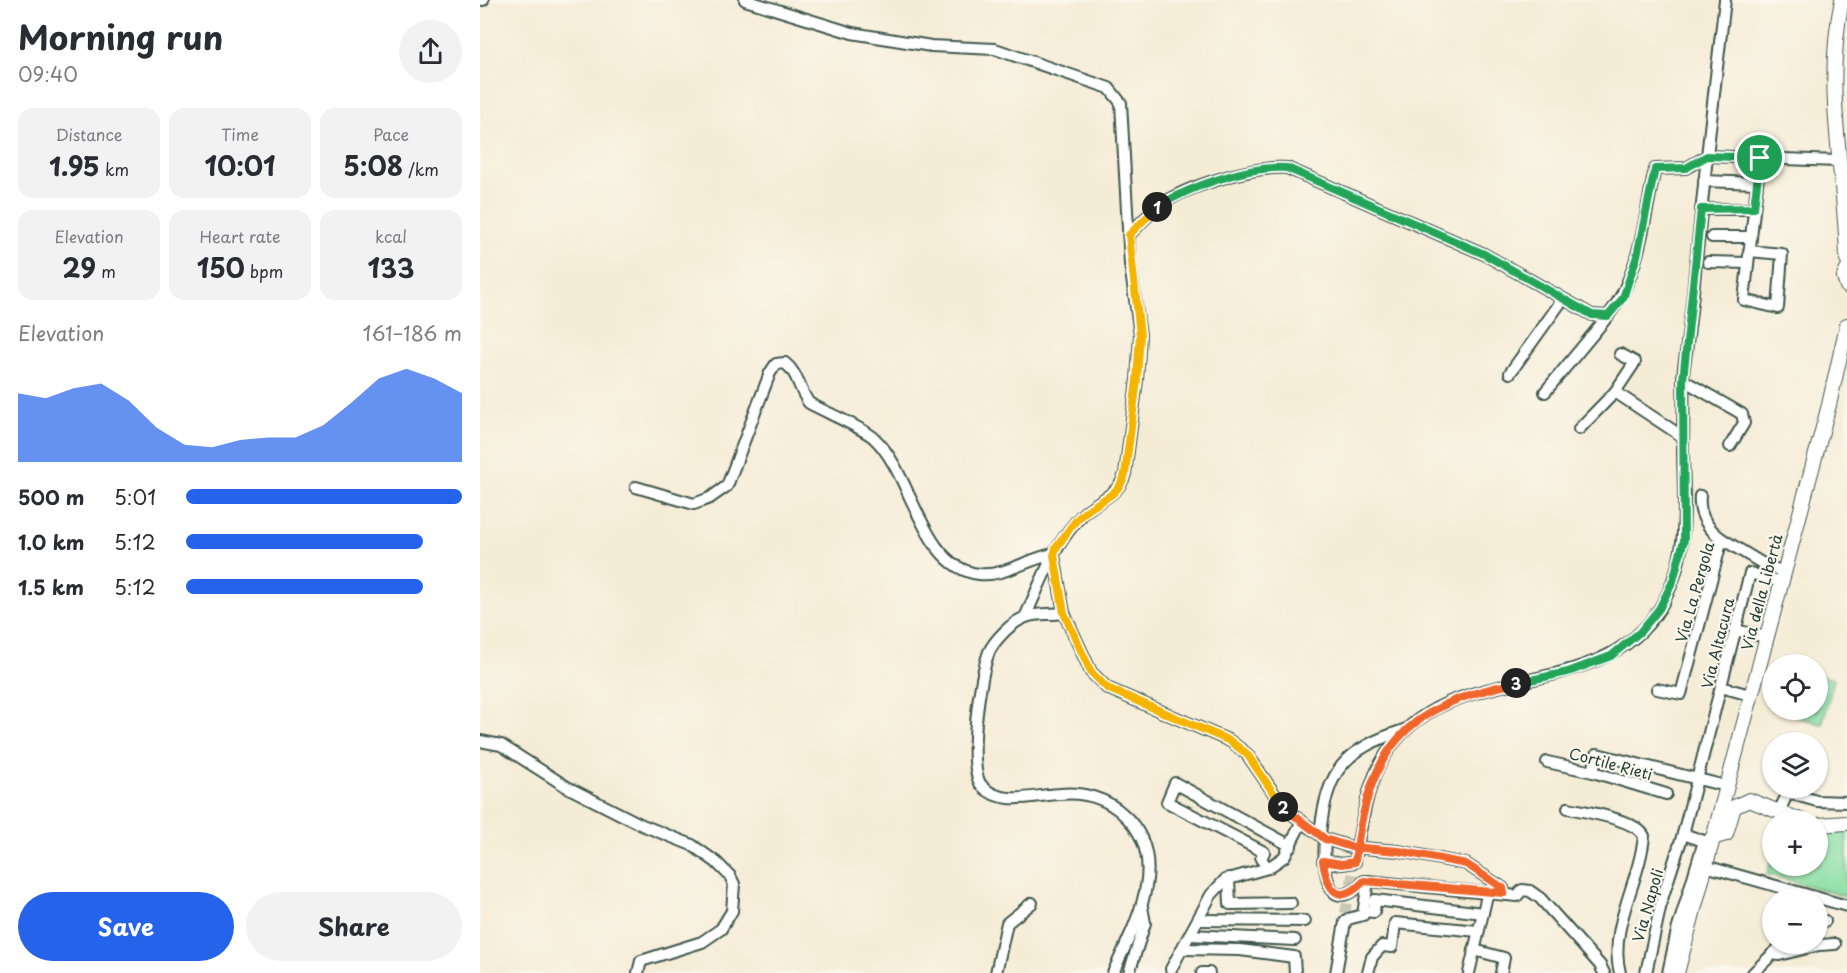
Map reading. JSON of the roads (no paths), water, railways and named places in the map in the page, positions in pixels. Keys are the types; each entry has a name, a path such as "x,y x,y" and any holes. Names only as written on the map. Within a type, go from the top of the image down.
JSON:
{"main road":[{"path":"1842,0 1834,38 1833,66 1838,161 1846,216 1847,259"},
{"path":"1847,270 1844,277 1847,286"},
{"name":"Via della Libertà","path":"1677,973 1705,866 1709,841 1829,405 1847,325"},
{"path":"1709,841 1726,834 1734,807 1741,802 1749,800 1758,802 1775,810"},
{"path":"1828,824 1847,823"}],"street":[{"path":"745,0 852,33 931,46 995,49 1109,88 1121,103 1129,235 1140,335 1137,380 1125,474 1122,485 1112,495 1085,512 1071,527 1054,555 1026,615 1006,630 989,652 974,736 975,768 979,784 1000,797 1018,799 1081,794 1117,808 1133,822 1144,841 1148,858 1142,907 1113,973"},
{"path":"1604,973 1600,965 1540,898 1530,891 1522,890 1517,896 1488,891 1469,892 1364,881 1349,894 1340,894 1330,889 1326,881 1322,837 1330,781 1345,759 1366,745 1404,730 1431,711 1473,692 1568,672 1611,656 1640,632 1659,609 1673,581 1684,540 1683,380 1725,0"},
{"path":"1545,392 1623,298 1637,256 1655,169 1686,168 1707,156 1838,161"},
{"path":"1749,251 1782,254 1778,308 1744,300 1749,251 1760,158"},
{"path":"1129,235 1156,208 1179,194 1250,171 1267,167 1287,168 1484,254 1592,315 1608,316"},
{"path":"1704,181 1757,183"},
{"path":"1701,209 1754,208"},
{"path":"1712,237 1751,237"},
{"path":"1708,262 1748,263"},
{"path":"1510,373 1563,298"},
{"path":"1579,429 1616,392 1635,362 1620,354"},
{"path":"636,487 694,504 727,486 770,373 776,364 785,363 793,370 809,403 874,438 899,472 940,554 953,566 983,575 999,572 1039,557 1054,555"},
{"path":"1683,380 1742,414 1744,423 1730,446"},
{"path":"1616,392 1683,437"},
{"path":"1700,496 1699,505 1704,519 1722,539"},
{"name":"Via La Pergola","path":"1657,689 1681,694 1722,539 1782,577"},
{"path":"1054,555 1064,613 1091,672 1107,688 1230,741 1247,754 1284,808 1322,837 1351,847 1399,851 1466,864 1503,888 1504,893"},
{"name":"Via Altacura","path":"1695,778 1705,752 1750,573 1782,577"},
{"path":"1026,615 1064,613"},
{"path":"1735,630 1766,637"},
{"path":"1721,687 1750,695"},
{"path":"1323,861 1342,864 1355,863 1369,789 1386,753 1404,730"},
{"path":"480,741 501,745 567,787 642,825 692,845 716,862 730,876 735,892 732,911 721,929 702,942 641,961 638,973"},
{"path":"1366,745 1379,747 1386,753"},
{"path":"1593,772 1597,754 1726,786"},
{"name":"Cortile Rieti","path":"1547,762 1593,772 1666,794"},
{"name":"Via Napoli","path":"1646,973 1662,899 1680,847 1695,778"},
{"path":"1268,868 1261,860 1264,852 1167,802 1175,783 1291,846"},
{"path":"1780,810 1788,793 1817,801 1847,802"},
{"path":"1568,808 1617,820 1642,832 1643,843 1616,950 1620,973"},
{"path":"1171,969 1211,895 1229,878 1268,868 1284,857 1301,823"},
{"path":"1668,973 1677,931 1709,841 1683,834"},
{"path":"1705,866 1847,906"},
{"path":"1229,878 1230,904 1291,903"},
{"path":"1336,973 1346,922 1348,919 1359,918 1365,911 1368,881"},
{"path":"1469,973 1488,891"},
{"path":"1365,911 1374,912 1375,900 1483,913"},
{"path":"996,973 1007,923 1032,903"},
{"path":"1129,973 1145,923 1142,907"},
{"path":"1198,920 1305,921"},
{"path":"1371,972 1372,957 1382,946 1392,946 1395,922 1478,931"},
{"path":"1190,935 1295,940"},
{"path":"1828,944 1835,944"},
{"path":"1182,949 1240,950 1294,957 1295,973"},
{"path":"1474,950 1504,958 1501,973"},
{"path":"1753,973 1772,954 1783,954"},
{"path":"1202,973 1209,973"}],"tunnel":[{"path":"1342,928 1353,872"}]}
